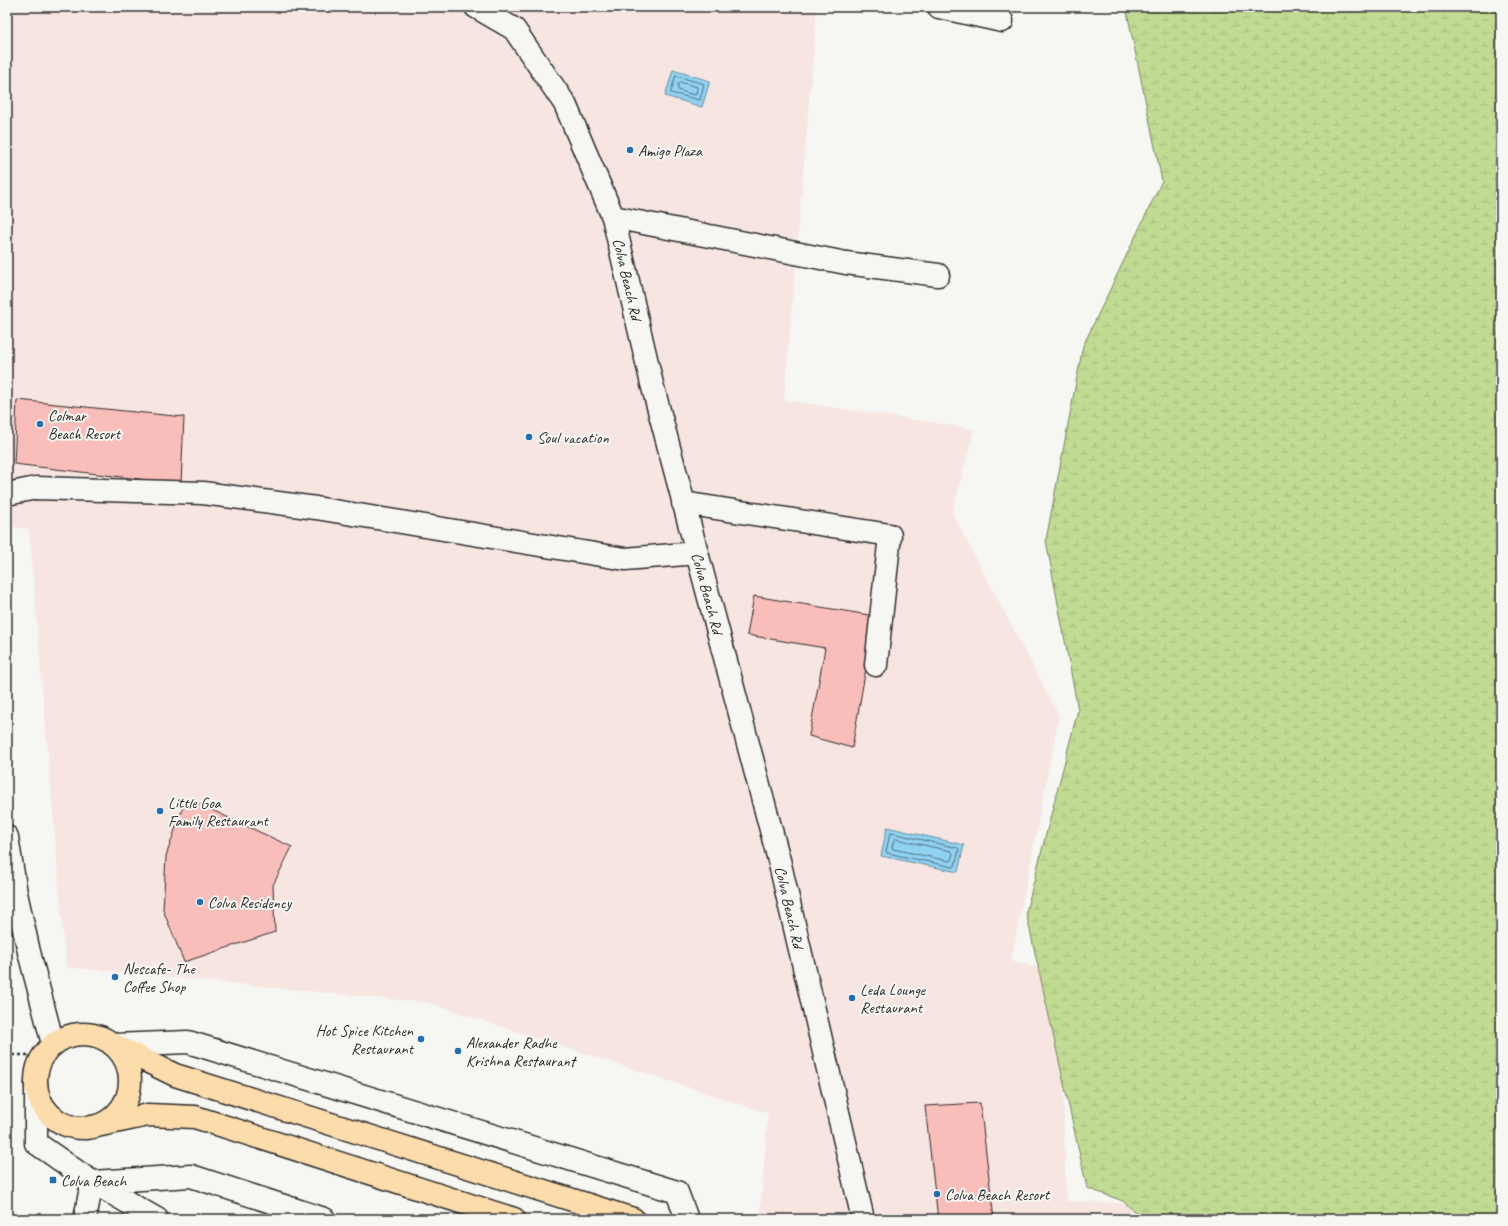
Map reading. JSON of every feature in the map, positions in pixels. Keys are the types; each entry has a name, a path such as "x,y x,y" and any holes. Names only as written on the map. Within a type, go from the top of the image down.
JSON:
{"main road":[{"path":"514,1219 195,1117 148,1115 87,1128 72,1127 58,1121 47,1111 39,1098 36,1084 37,1069 48,1049 68,1036 84,1034 100,1036 114,1045 175,1075 633,1219"},
{"path":"87,1128 102,1124 115,1117 125,1104 130,1089 130,1072 124,1057 114,1045"}],"street":[{"name":"Colva Beach Rd","path":"476,7 514,29 565,104 613,217 652,384 779,860 863,1219"},
{"path":"507,7 514,29"},
{"path":"939,7 1002,21"},
{"path":"613,217 846,263 938,275"},
{"path":"7,494 36,488 203,493 316,508 625,560 697,553"},
{"path":"684,502 890,535 876,665"},
{"path":"7,837 16,893 48,1049"},
{"path":"114,1045 188,1042 677,1192 687,1219"},
{"path":"36,1084 36,1143 92,1182 157,1219"},
{"path":"92,1182 191,1176 324,1219"},
{"path":"85,1219 92,1182"}],"path":[{"path":"7,1055 48,1049"}],"shaded area":[{"path":"7,7 817,7 784,400 974,429 952,513 1059,716 1011,961 1060,973 1066,1201 1154,1205 1158,1219 760,1219 768,1113 429,1003 66,967 29,529 7,526"}],"green space":[{"path":"1126,7 1501,7 1501,1219 1143,1219 1123,1201 1087,1188 1026,912 1078,710 1046,540 1083,346 1162,181"}],"water":[{"path":"673,70 710,81 702,107 665,96"},
{"path":"887,827 964,845 958,872 881,856"}],"building":[{"path":"17,400 184,417 181,484 14,464"},
{"path":"754,596 875,616 852,748 809,736 825,648 747,635"},
{"path":"186,798 292,847 273,885 275,932 184,962 163,910 166,856"},
{"path":"980,1103 994,1219 938,1219 925,1106"}],"place":[{"name":"Amigo Plaza","path":"630,150"},
{"name":"Colmar Beach Resort","path":"40,424"},
{"name":"Soul vacation","path":"529,437"},
{"name":"Little Goa Family Restaurant","path":"160,811"},
{"name":"Colva Residency","path":"200,902"},
{"name":"Nescafe- The Coffee Shop","path":"115,977"},
{"name":"Leda Lounge Restaurant","path":"852,998"},
{"name":"Hot Spice Kitchen Restaurant","path":"421,1039"},
{"name":"Alexander Radhe Krishna Restaurant","path":"458,1051"},
{"name":"Colva Beach","path":"53,1180"},
{"name":"Colva Beach Resort","path":"937,1194"}]}
